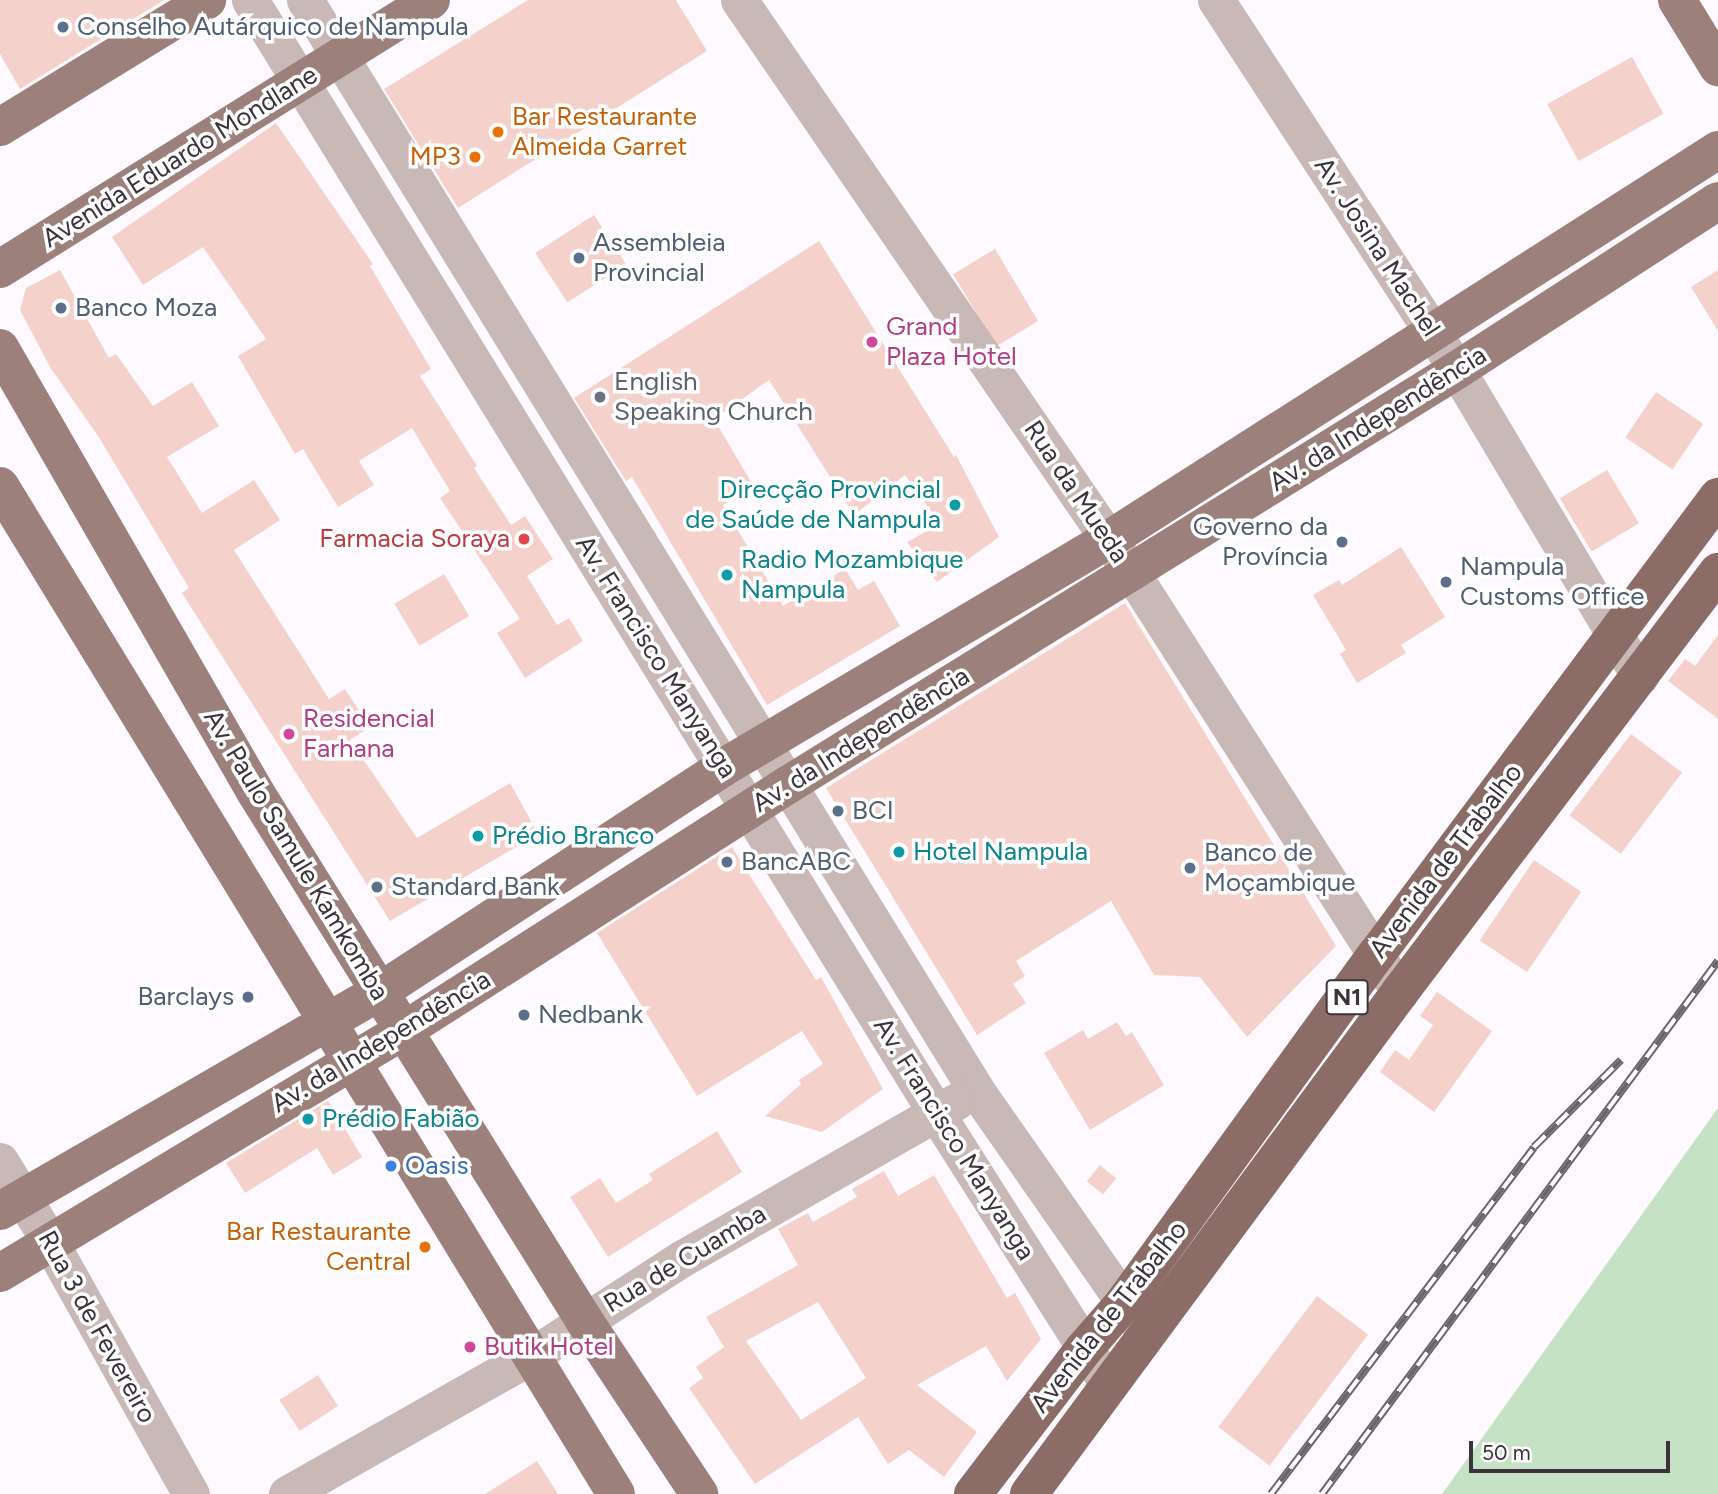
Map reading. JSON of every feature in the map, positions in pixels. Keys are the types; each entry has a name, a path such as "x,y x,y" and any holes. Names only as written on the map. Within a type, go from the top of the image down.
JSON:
{"highway":[{"name":"Avenida de Trabalho","path":"973,1494 1084,1349 1122,1304 1376,955 1718,497"},
{"name":"Avenida de Trabalho","path":"1029,1494 1400,992 1718,572"}],"main road":[{"path":"0,127 206,0"},
{"name":"Avenida Eduardo Mondlane","path":"0,269 431,0"},
{"path":"1677,0 1718,68"},
{"name":"Av. da Independência","path":"11,1203 379,992 724,767 1108,540 1718,150"},
{"name":"Av. da Independência","path":"0,1273 403,1031 786,786 1457,370 1718,201"},
{"name":"Av. Paulo Samule Kamkomba","path":"0,348 256,793 584,1320 699,1494"},
{"path":"0,486 616,1494"}],"street":[{"name":"Av. Francisco Manyanga","path":"250,0 936,1113 1108,1384"},
{"name":"Av. Francisco Manyanga","path":"305,0 786,786 976,1090 1122,1304 1147,1335"},
{"name":"Rua da Mueda","path":"739,0 1131,572 1400,992"},
{"name":"Av. Josina Machel","path":"1216,0 1457,370 1640,677"},
{"name":"Rua de Cuamba","path":"287,1494 531,1356 681,1259 976,1090"},
{"name":"Rua 3 de Fevereiro","path":"0,1161 11,1203 50,1242 191,1494"}],"green space":[{"path":"1718,1108 1718,1494 1442,1494"}],"building":[{"name":"Conselho Autárquico de Nampula","path":"0,0 164,0 20,89 0,54"},
{"path":"528,0 676,0 707,51 458,208 384,89"},
{"path":"1632,57 1664,114 1579,161 1547,104"},
{"path":"276,123 373,264 370,266 431,369 420,376 477,466 474,468 511,525 525,516 553,559 527,576 557,625 569,618 583,641 525,678 497,633 520,619 440,498 450,491 412,428 359,461 374,485 338,507 303,449 295,454 238,356 266,339 203,247 143,285 112,237"},
{"path":"594,215 626,264 567,303 535,253"},
{"path":"819,241 954,457 956,455 999,537 937,582 907,542 940,524 905,475 854,515 769,380 714,419 754,487 723,505 783,606 845,569 858,590 874,581 900,626 767,705 632,477 626,481 574,398"},
{"path":"995,249 1038,321 996,346 953,274"},
{"path":"60,270 109,358 116,354 153,406 192,382 219,426 167,457 202,513 254,480 280,520 234,550 329,699 345,689 370,727 350,740 417,838 510,783 538,834 390,921 182,593 189,588 100,439 50,367 20,310 26,288"},
{"path":"1718,270 1718,331 1691,287"},
{"path":"1656,392 1703,424 1672,469 1625,438"},
{"path":"1607,470 1639,523 1592,551 1560,498"},
{"path":"1401,547 1445,617 1401,645 1406,653 1357,683 1340,654 1346,650 1313,595 1339,580 1342,585"},
{"path":"444,574 469,616 420,646 394,604"},
{"path":"1125,603 1336,946 1247,1037 1200,977 1154,975 1111,901 1016,961 1025,976 1013,984 1026,1003 977,1035 826,788"},
{"path":"1718,635 1718,719 1668,681 1685,659 1695,666"},
{"path":"1631,734 1682,773 1621,854 1570,815"},
{"path":"732,847 816,980 821,977 883,1089 822,1132 765,1116 801,1084 799,1080 823,1064 802,1031 697,1096 597,933"},
{"path":"1534,860 1581,892 1527,972 1480,940"},
{"path":"1437,992 1492,1031 1434,1112 1380,1072 1395,1050 1409,1060 1433,1025 1420,1016"},
{"path":"1117,1022 1126,1036 1132,1032 1164,1085 1090,1130 1044,1053 1083,1030 1088,1039"},
{"name":"Prédio Fabião","path":"328,1101 362,1157 333,1175 317,1148 245,1193 226,1163"},
{"path":"717,1131 742,1172 608,1257 570,1197 600,1178 616,1203 653,1180 649,1174"},
{"path":"1100,1165 1116,1178 1103,1195 1087,1181"},
{"path":"884,1171 898,1196 934,1175 1007,1298 1015,1293 1041,1339 1007,1381 986,1346 917,1385 977,1432 944,1477 909,1450 888,1464 858,1417 755,1484 689,1388 703,1378 696,1367 724,1347 706,1317 798,1265 778,1229 808,1213 813,1222 857,1197 852,1189","holes":["818,1302 866,1378 801,1420 746,1341"]},
{"path":"1317,1296 1368,1335 1269,1465 1218,1427"},
{"path":"318,1375 338,1406 300,1431 279,1400"},
{"path":"537,1461 558,1494 485,1494"}],"railway":[{"path":"1322,1494 1718,961"},
{"path":"1271,1494 1534,1147 1621,1060"}],"place":[{"name":"Conselho Autárquico de Nampula","path":"63,27"},
{"name":"Bar Restaurante Almeida Garret","path":"498,132"},
{"name":"MP3","path":"475,157"},
{"name":"Assembleia Provincial","path":"579,258"},
{"name":"Banco Moza","path":"61,308"},
{"name":"Grand Plaza Hotel","path":"872,342"},
{"name":"English Speaking Church","path":"600,397"},
{"name":"Direcção Provincial de Saúde de Nampula","path":"955,505"},
{"name":"Farmacia Soraya","path":"524,539"},
{"name":"Governo da Província","path":"1342,542"},
{"name":"Radio Mozambique Nampula","path":"727,575"},
{"name":"Nampula Customs Office","path":"1446,582"},
{"name":"Residencial Farhana","path":"289,734"},
{"name":"BCI","path":"838,811"},
{"name":"Prédio Branco","path":"478,836"},
{"name":"Hotel Nampula","path":"899,852"},
{"name":"BancABC","path":"727,862"},
{"name":"Banco de Moçambique","path":"1190,868"},
{"name":"Standard Bank","path":"377,887"},
{"name":"Barclays","path":"248,997"},
{"name":"Nedbank","path":"524,1015"},
{"name":"Prédio Fabião","path":"308,1119"},
{"name":"Oasis","path":"391,1166"},
{"name":"Bar Restaurante Central","path":"425,1247"},
{"name":"Butik Hotel","path":"470,1347"}]}
